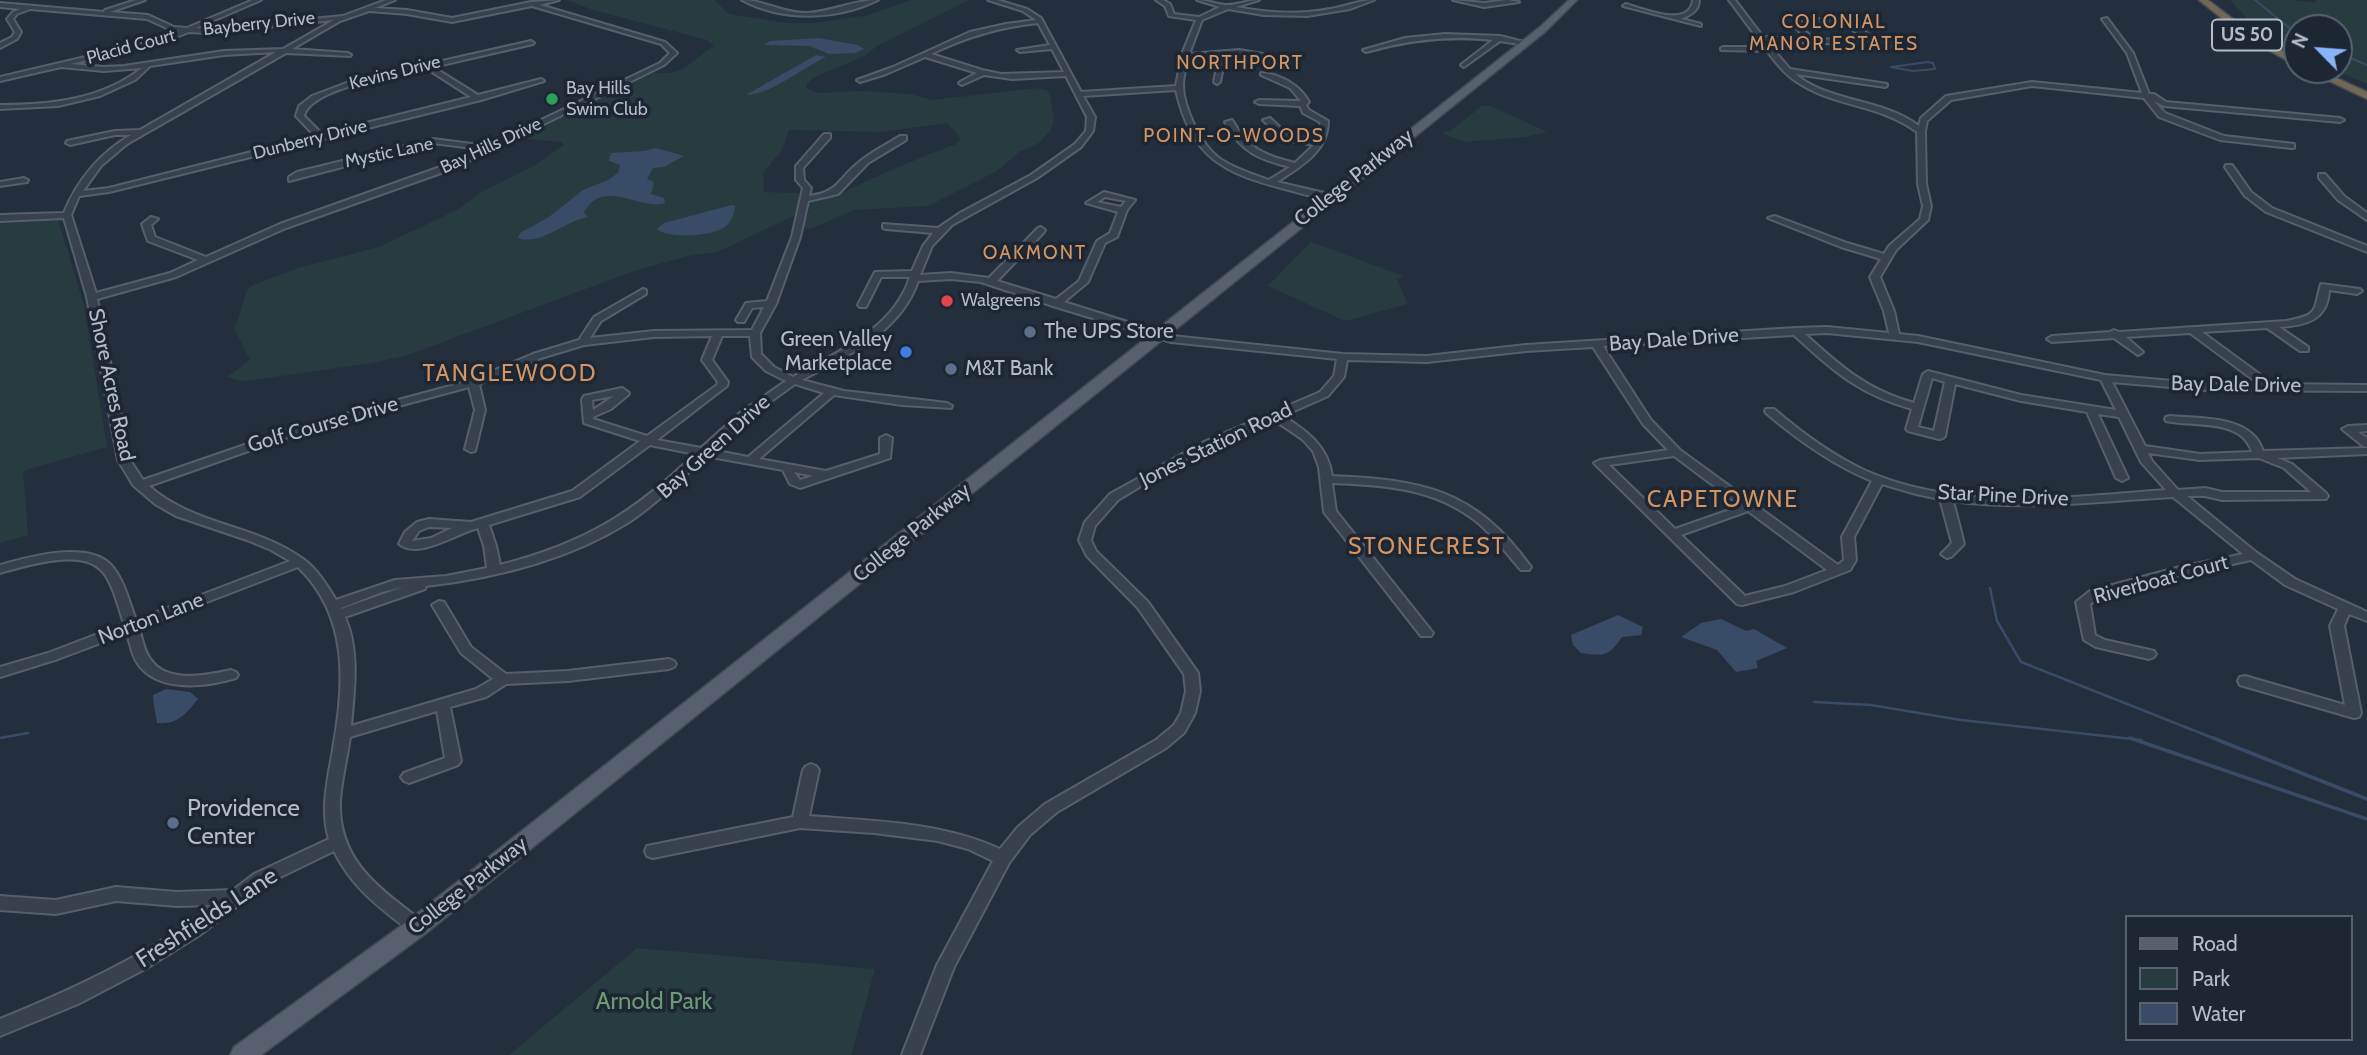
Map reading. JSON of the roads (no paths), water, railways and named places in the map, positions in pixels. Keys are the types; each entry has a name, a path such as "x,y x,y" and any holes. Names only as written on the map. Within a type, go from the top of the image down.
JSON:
{"highway":[{"name":"US 50","path":"2203,0 2226,21 2283,56"},
{"name":"US 50","path":"2215,0 2255,32 2283,49"},
{"path":"2341,84 2367,96"}],"main road":[{"name":"College Parkway","path":"242,1055 417,927 1525,43 1573,0"}],"street":[{"path":"104,12 142,0"},
{"name":"Placid Court","path":"0,79 164,40 258,0"},
{"path":"1,218 68,214 78,194 100,163 115,148 345,17 392,0"},
{"path":"363,9 407,12 452,20 556,0"},
{"path":"745,0 785,13 807,15 875,0"},
{"path":"992,0 1029,12 1040,21"},
{"path":"1159,0 1168,5 1171,15 1200,19 1256,0"},
{"path":"1200,0 1265,15 1326,13 1371,0"},
{"path":"1212,4 1219,0"},
{"path":"1456,0 1483,5 1516,2 1510,0"},
{"path":"1675,19 1691,12 1696,0"},
{"path":"1732,0 1786,70 1821,92 1876,107 1911,122 1921,131"},
{"name":"Bayberry Drive","path":"0,5 7,2 153,18 169,28 189,30 229,30 306,19 345,17"},
{"name":"Bay Hills Drive","path":"91,295 173,275 299,220 449,167 655,68 674,53 663,43 531,4"},
{"path":"0,46 15,38 18,32 10,19 34,6"},
{"path":"1626,6 1699,25"},
{"path":"1200,19 1185,56 1179,88 1197,140 1216,159 1271,183 1329,197"},
{"path":"2105,19 2130,53 2146,96 2162,115 2203,132 2256,144 2291,146"},
{"path":"860,80 894,71 956,40 998,26 1040,21"},
{"name":"Bay Green Drive","path":"336,611 427,582 494,569 562,550 610,528 656,499 702,451 738,419 793,379 879,330 907,301 924,249 942,231 960,218 1035,177 1086,139 1093,123 1040,21"},
{"path":"1811,40 1799,27 1801,24 1847,24 1861,29 1874,42"},
{"path":"1366,50 1387,42 1452,35 1500,38 1525,43"},
{"path":"1464,65 1500,38"},
{"path":"1764,39 1910,44"},
{"name":"Kevins Drive","path":"321,137 300,116 307,103 322,94 351,83 531,43"},
{"path":"1020,50 1054,47"},
{"path":"64,65 96,69 147,66 222,53 286,49 348,55"},
{"path":"1723,49 1771,49"},
{"path":"1185,56 1215,56 1233,52 1261,54"},
{"path":"927,55 950,59 983,73 1017,77 1068,74"},
{"path":"1215,56 1221,62 1217,82"},
{"path":"426,65 478,98"},
{"path":"0,107 47,104 97,94 121,86 147,66"},
{"path":"1786,70 1863,84 1885,85"},
{"path":"961,83 983,73"},
{"path":"1263,74 1295,88 1303,96 1305,102 1302,104"},
{"name":"Dunberry Drive","path":"78,194 109,190 541,81"},
{"path":"1894,335 1890,314 1875,278 1885,257 1924,220 1927,206 1922,184 1923,120 1950,98 2032,84 2146,96 2164,104 2340,120"},
{"path":"1078,94 1179,88"},
{"path":"1259,102 1302,104"},
{"path":"1271,183 1296,166 1319,143 1324,134 1324,121 1306,111 1302,104"},
{"path":"1267,120 1287,138 1319,143"},
{"path":"1229,122 1243,146 1265,158 1296,166"},
{"path":"70,143 115,133 140,132"},
{"path":"827,136 799,168 798,174 807,188 796,237 771,304 755,332 754,350 770,369 831,392 947,406"},
{"path":"805,199 821,198 839,191 862,163 904,138"},
{"name":"Mystic Lane","path":"292,179 300,174 416,144 449,141 488,148"},
{"path":"2229,167 2248,194 2269,210 2365,247"},
{"path":"2322,176 2342,198 2367,216"},
{"path":"0,184 24,180"},
{"path":"1056,303 1071,294 1087,276 1101,241 1114,234 1123,210"},
{"name":"Shore Acres Road","path":"68,214 91,295 124,460 139,485 153,499 173,511 197,522 258,540 300,562 320,585 336,611 344,630 348,667 343,734 335,778 333,817 338,842 355,872 379,899 417,927"},
{"path":"1772,218 1885,257"},
{"path":"155,219 146,224 151,239 201,262"},
{"path":"886,226 942,231"},
{"path":"988,283 1041,230"},
{"name":"Bay Dale Drive","path":"863,305 878,274 915,276 988,283 1183,341 1343,357 1427,359 1526,348 1838,330 1894,335 2105,379 2206,387 2367,388"},
{"path":"2052,339 2298,322 2318,314 2323,308 2324,286 2357,291"},
{"path":"583,342 597,319 643,292"},
{"path":"741,320 749,305 771,304"},
{"path":"2270,326 2304,349"},
{"path":"2192,330 2271,388"},
{"path":"1795,331 1846,378 1866,391 1917,407"},
{"name":"Golf Course Drive","path":"139,485 298,430 473,383 537,356 583,342 654,334 755,332"},
{"path":"2114,333 2138,352"},
{"path":"465,526 576,494 722,386 723,382 707,360 718,334"},
{"path":"1597,345 1647,422 1676,452 1836,570"},
{"name":"Jones Station Road","path":"911,1055 946,965 1003,858 1024,831 1051,808 1161,744 1179,729 1188,713 1193,691 1191,673 1143,606 1091,553 1085,540 1089,525 1099,510 1131,486 1208,444 1276,416 1333,387 1339,377 1343,357"},
{"path":"1951,380 1939,436 1912,429 1928,374 2021,398 2124,415"},
{"path":"2105,379 2147,462 2175,493 2290,582 2367,617"},
{"path":"471,449 480,410 473,383"},
{"path":"751,460 831,392"},
{"path":"2091,410 2122,478"},
{"name":"Star Pine Drive","path":"1770,411 1799,436 1842,463 1879,480 1946,497 2031,501 2175,493 2322,496 2288,466 2258,454"},
{"path":"588,415 588,421 593,424 648,440 789,468 788,472 794,482 800,484 886,456 886,438"},
{"path":"1276,416 1308,439 1318,451 1325,466 1326,499 1330,512 1426,633"},
{"path":"2170,419 2241,429 2254,440 2258,454"},
{"path":"2367,428 2348,429 2367,444"},
{"path":"2141,449 2200,457 2367,451"},
{"path":"1676,452 1600,463 1742,601 1789,589 1846,567 1850,560 1848,537 1879,480"},
{"path":"1326,479 1397,483 1445,496 1483,521 1525,567"},
{"path":"1946,497 1958,544 1947,554"},
{"path":"1672,534 1749,507"},
{"path":"482,523 494,569"},
{"name":"Riverboat Court","path":"2149,654 2101,645 2089,637 2082,602 2095,594 2176,572 2253,556"},
{"path":"0,569 58,557 87,558 99,562 111,575 143,661 157,674 195,681 231,675"},
{"name":"Norton Lane","path":"0,672 131,627 300,562"},
{"path":"439,605 466,650 503,679"},
{"path":"2245,681 2354,713 2337,626 2345,609"},
{"path":"343,734 481,693 503,679 568,676 668,664"},
{"path":"409,777 453,761 443,706"},
{"path":"800,822 811,770"},
{"path":"653,851 800,822 938,835 971,843 1003,858"},
{"name":"Freshfields Lane","path":"0,1028 72,998 139,964 195,929 233,897 260,879 338,842"},
{"path":"0,903 56,906 116,894 177,899 233,897"}],"water":[{"path":"819,38 858,45 864,49 855,53 829,54 810,46 763,45 771,41"},
{"path":"816,55 826,57 776,86 746,95"},
{"path":"656,148 684,156 664,167 653,168 647,179 654,182 651,194 664,198 665,203 602,197 592,202 584,212 588,217 536,239 518,238 520,233 549,217 583,190 618,173 620,165 609,161 611,153"},
{"path":"732,205 735,208 730,221 713,232 681,235 657,229 664,223"},
{"path":"1618,615 1643,627 1641,635 1622,637 1609,652 1601,655 1581,653 1573,645 1571,635"},
{"path":"1721,619 1746,631 1754,629 1787,648 1756,661 1758,668 1736,672 1717,650 1681,637 1701,623"},
{"path":"166,689 190,692 198,699 180,717 170,722 157,723 153,695"}],"waterway":[{"path":"2255,0 2283,23"},
{"path":"2353,59 2367,65"},
{"path":"1928,62 1933,63 1935,69 1913,71 1891,67 1928,62"},
{"path":"1990,588 1997,621 2021,662 2218,740"},
{"path":"1814,702 1871,705 1961,720 2133,739"},
{"path":"0,738 28,733"},
{"path":"2213,738 2367,799"},
{"path":"2133,739 2141,740"},
{"path":"2133,739 2367,819"}],"place":[{"name":"Bay Hills Swim Club","path":"552,99"},
{"name":"Walgreens","path":"947,301"},
{"name":"The UPS Store","path":"1030,332"},
{"name":"Green Valley Marketplace","path":"906,352"},
{"name":"M&T Bank","path":"951,369"},
{"name":"Providence Center","path":"173,823"}],"district":[{"name":"COLONIAL MANOR ESTATES","path":"1834,33"},
{"name":"NORTHPORT","path":"1240,63"},
{"name":"POINT-O-WOODS","path":"1234,136"},
{"name":"OAKMONT","path":"1035,253"},
{"name":"TANGLEWOOD","path":"510,374"},
{"name":"CAPETOWNE","path":"1723,500"},
{"name":"STONECREST","path":"1427,547"}],"park label":[{"name":"Arnold Park","path":"654,1002"}]}
